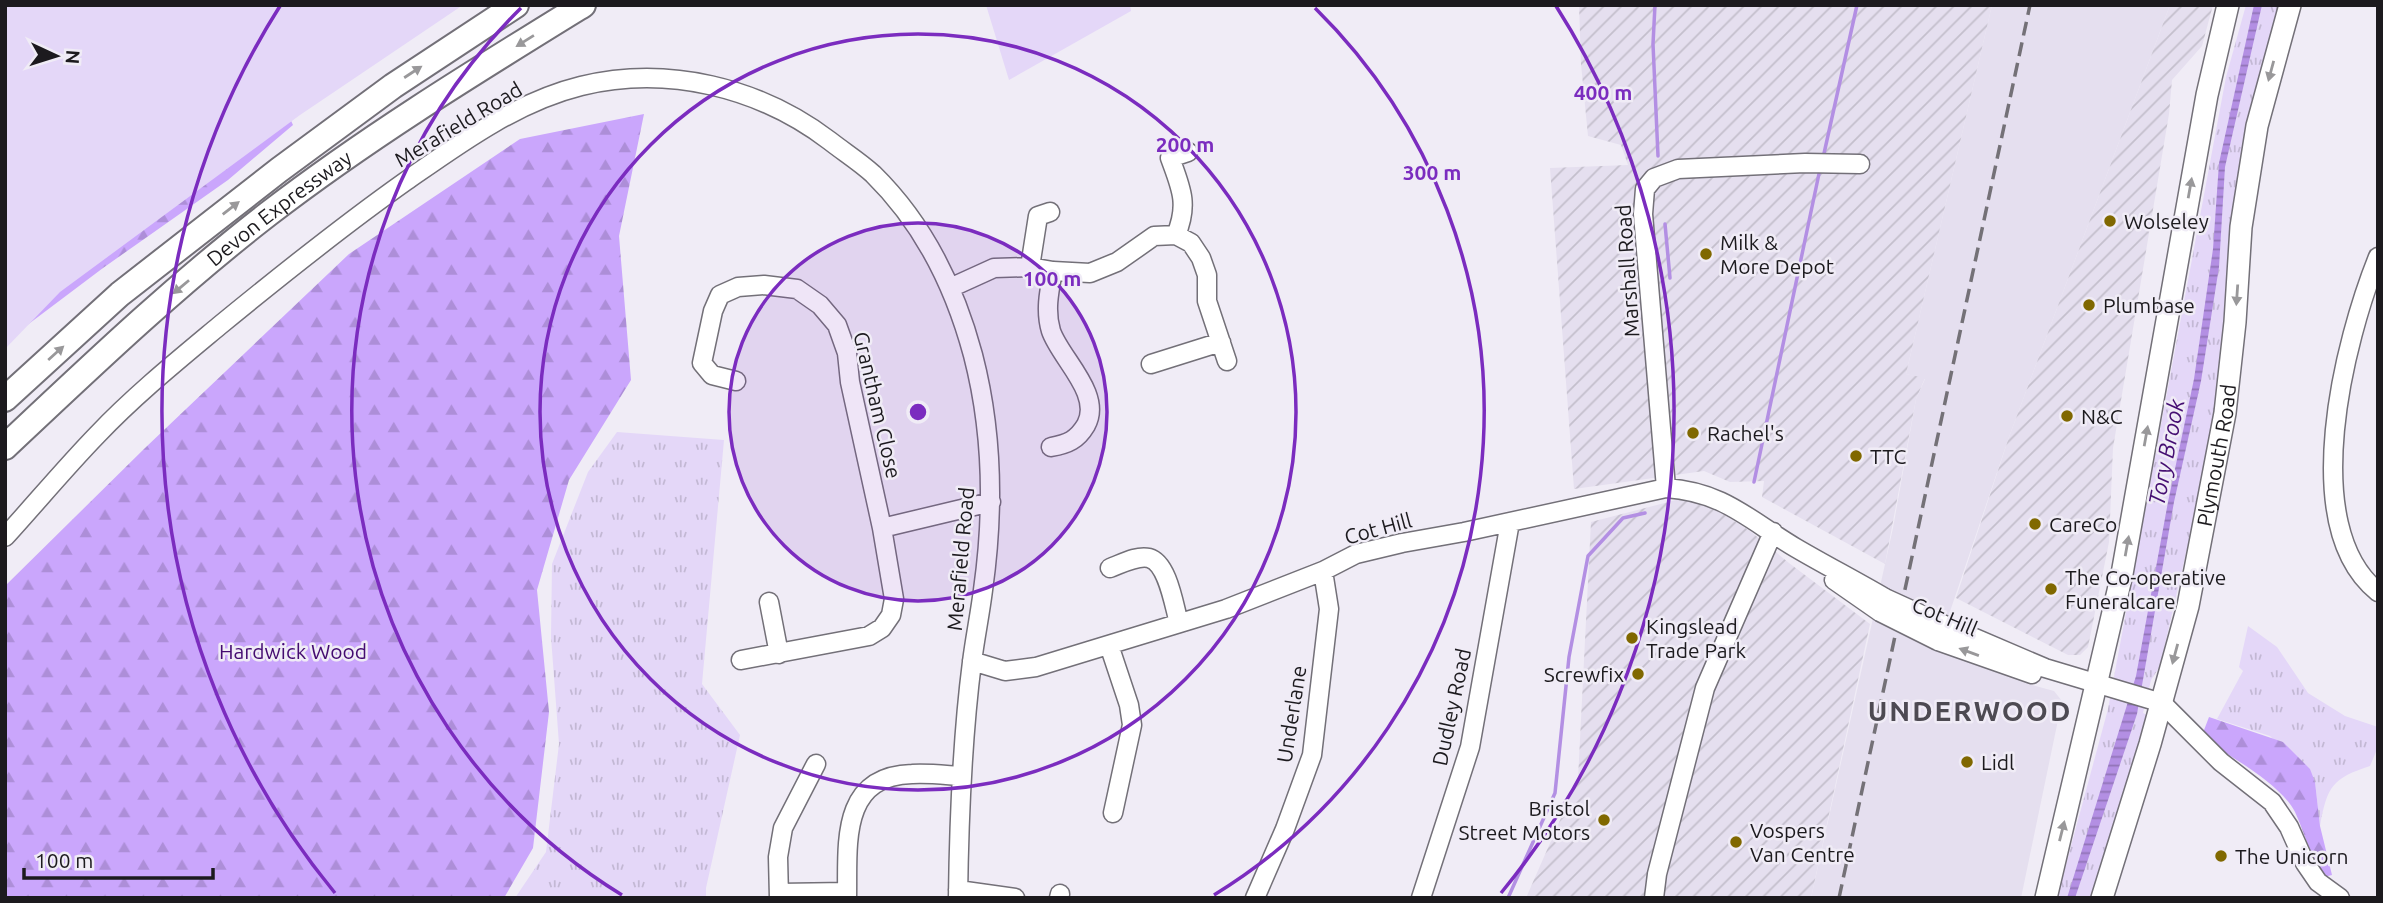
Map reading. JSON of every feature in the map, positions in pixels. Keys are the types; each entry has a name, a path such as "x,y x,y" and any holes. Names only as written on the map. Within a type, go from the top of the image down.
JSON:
{"highway":[{"name":"Devon Expressway","path":"5,399 120,295 279,170 393,86 516,5"},
{"name":"Devon Expressway","path":"5,447 136,324 268,214 408,115 583,5"}],"main road":[{"path":"2046,898 2122,574 2207,95 2228,5"},
{"name":"Plymouth Road","path":"2102,898 2145,698 2188,606 2225,413 2235,322 2241,227 2257,126 2290,5"}],"street":[{"name":"Merafield Road","path":"5,537 99,432 179,359 363,211 455,147 528,105 581,86 650,77 711,84 763,101 807,124 871,172 909,214 950,288 973,355 986,420 991,502 984,586 972,661 961,776 958,894"},
{"path":"1176,235 1183,218 1184,203 1170,158 1188,152"},
{"name":"Marshall Road","path":"1666,488 1643,214 1645,189 1654,178 1678,169 1805,163 1860,164"},
{"path":"1030,267 1038,216 1050,212"},
{"path":"950,288 994,268 1030,267 1090,273 1117,262 1154,236 1176,235 1191,243 1201,258 1206,275 1207,301 1227,361"},
{"path":"2378,257 2343,377 2335,426 2333,463 2335,502 2343,542 2357,568 2378,592"},
{"path":"1051,447 1067,444 1078,437 1088,421 1090,402 1077,373 1052,334 1047,311 1052,271"},
{"name":"Grantham Close","path":"736,381 712,375 702,363 713,311 720,295 738,287 764,285 797,289 820,305 837,325 847,353 850,382 882,528 894,598 891,615 882,628 869,636 741,660"},
{"path":"1151,364 1221,342"},
{"name":"Cot Hill","path":"972,661 1004,671 1036,667 1226,610 1323,571 1356,554 1402,542 1666,488 1690,489 1716,497 1795,547 1818,569 1883,605 2046,679 2097,684 2145,698"},
{"path":"882,528 991,502"},
{"name":"Dudley Road","path":"1422,898 1470,747 1510,522"},
{"path":"1654,898 1657,874 1705,688 1773,532"},
{"path":"1110,568 1148,557 1159,564 1179,623"},
{"name":"Underlane","path":"1255,898 1312,755 1329,609 1323,571"},
{"path":"769,602 779,654"},
{"path":"1109,645 1129,705 1132,725 1113,813"},
{"path":"2145,698 2272,802 2282,813 2305,863 2318,882 2340,898"},
{"path":"816,764 783,828 778,857 779,895 847,895 849,828 855,805 867,790 885,779 911,774 961,776"},
{"path":"958,894 1015,898"}],"shaded area":[{"path":"1579,5 1992,5 1906,374 1925,378 1916,399 1885,564 1762,497 1764,481 1730,482 1704,471 1574,489 1550,168 1628,165 1621,145 1588,136"},
{"path":"1992,5 2170,5 2009,437 1938,647 2028,680 2032,685 2054,691 2062,701 2021,898 1811,898 1893,528 1916,399 1925,379 1906,374"},
{"path":"2170,5 2213,5 2202,46 2172,80 2169,114 2113,448 2109,542 2088,647 2080,655 2068,655 1956,598 2009,437"},
{"path":"2254,5 2262,5 2225,167 2219,267 2201,381 2174,502 2137,714 2075,898 2067,898 2136,676 2194,379 2213,249 2219,163"},
{"path":"1680,499 1712,507 1750,531 1870,624 1811,898 1526,898 1578,779 1591,522"}],"green space":[{"path":"5,5 463,5 300,115 60,292 5,349"},
{"path":"986,5 1130,5 1131,11 1009,80"},
{"path":"2246,5 2280,5 2239,165 2221,380 2213,435 2160,666 2151,680 2143,713 2149,716 2094,898 2057,898 2108,709 2226,77"},
{"path":"283,103 293,125 228,180 103,268 10,338 5,287"},
{"name":"Hardwick Wood","path":"644,114 619,236 631,380 569,480 537,590 549,712 533,848 504,898 5,898 5,586 349,254 520,139"},
{"path":"617,432 724,440 702,684 740,735 706,898 515,898 546,852 559,744 551,637 552,564 588,472"},
{"path":"2248,626 2277,647 2308,693 2345,716 2378,727 2378,747 2370,766 2348,775 2334,786 2326,801 2320,826 2315,782 2270,736 2217,719 2243,671 2239,667"},
{"path":"2209,717 2283,742 2310,769 2315,782 2320,826 2332,875 2324,877 2319,869 2288,801 2253,770 2201,738"}],"waterway":[{"path":"1655,5 1653,44 1658,156"},
{"path":"1823,158 1857,5"},
{"path":"1754,482 1820,169"},
{"path":"1665,224 1670,278"},
{"path":"1508,898 1555,793 1569,657 1588,556 1623,518 1645,513"}],"railway":[{"path":"1839,898 2030,5"}],"place":[{"name":"Wolseley","path":"2110,221"},
{"name":"Milk & More Depot","path":"1706,254"},
{"name":"Plumbase","path":"2089,305"},
{"name":"N&C","path":"2067,416"},
{"name":"Rachel's","path":"1693,433"},
{"name":"TTC","path":"1856,456"},
{"name":"CareCo","path":"2035,524"},
{"name":"The Co-operative Funeralcare","path":"2051,589"},
{"name":"Kingslead Trade Park","path":"1632,638"},
{"name":"Screwfix","path":"1638,674"},
{"name":"Lidl","path":"1967,762"},
{"name":"Bristol Street Motors","path":"1604,820"},
{"name":"Vospers Van Centre","path":"1736,842"},
{"name":"The Unicorn","path":"2221,856"}],"district":[{"name":"UNDERWOOD","path":"1970,710"}],"water label":[{"name":"Tory Brook","path":"2166,452"}]}
